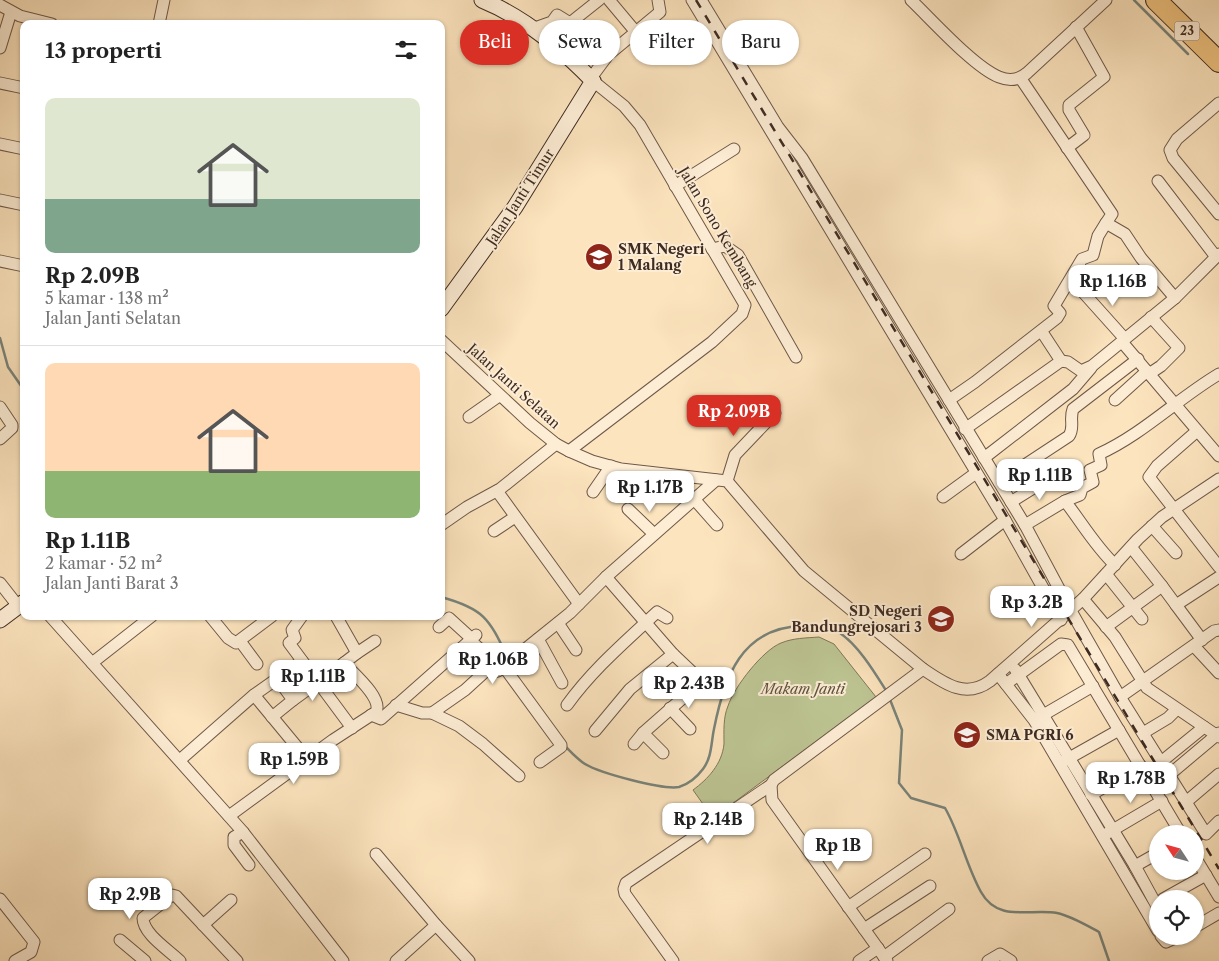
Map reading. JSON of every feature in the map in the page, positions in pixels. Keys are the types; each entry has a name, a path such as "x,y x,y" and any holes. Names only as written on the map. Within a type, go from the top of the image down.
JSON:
{"highway":[{"name":"23","path":"1162,2 1219,62"}],"street":[{"path":"160,20 164,0"},
{"path":"482,0 509,13 532,29 592,79 601,65"},
{"path":"574,20 599,0"},
{"path":"609,0 630,25"},
{"path":"649,20 660,12 658,0"},
{"path":"692,0 1005,520 1061,620"},
{"path":"701,0 778,126 802,158 999,482 1120,696 1206,834 1219,821"},
{"path":"911,0 976,62 991,73 1005,79 1020,79 1106,0"},
{"path":"0,5 11,12 38,20"},
{"path":"1,43 11,12"},
{"path":"553,20 557,15 565,20"},
{"path":"532,29 539,27"},
{"path":"1067,148 1084,135 1069,110 1069,105 1104,77 1076,27"},
{"path":"620,45 630,36"},
{"name":"Jalan Sono Kembang","path":"569,451 712,342 742,314 745,305 744,299 631,114 592,79"},
{"name":"Jalan Janti Timur","path":"445,303 515,207 592,79"},
{"path":"949,400 1042,332 1057,318 1060,312 1054,306 1082,259 1093,255 1098,236 1112,214 1020,79"},
{"path":"0,82 20,87"},
{"path":"1219,103 1177,139 1170,150 1172,158 1219,214"},
{"path":"0,144 20,148"},
{"path":"675,186 734,149"},
{"path":"984,458 1073,389 1092,366 1175,298 1218,256 1158,181"},
{"path":"0,200 20,204"},
{"path":"1106,223 1125,234 1141,258 1175,298"},
{"path":"712,249 725,246 738,256 796,357"},
{"path":"0,261 20,265"},
{"path":"1082,291 1148,373 1219,456"},
{"path":"1114,400 1148,373 1161,366 1179,346 1151,317"},
{"path":"1042,332 1061,361"},
{"name":"Jalan Janti Selatan","path":"445,344 500,396 556,444 569,451 611,466 639,472 722,481"},
{"path":"999,482 1069,436 1073,429 1071,415 1073,409 1138,360"},
{"path":"965,428 1061,361 1068,362 1081,371 1092,366"},
{"path":"1025,525 1080,494 1082,488 1093,482 1090,470 1101,466 1099,454 1134,435 1219,374"},
{"path":"469,417 500,396"},
{"path":"0,407 12,424 12,428 0,439"},
{"path":"438,627 453,615 483,652 480,661 488,669 494,672 505,666 558,623 606,576 694,499 722,481 734,455 775,413"},
{"path":"1197,431 1150,474 1149,480 1219,567"},
{"path":"445,522 467,507 496,492 556,444"},
{"path":"593,492 611,466"},
{"path":"943,497 976,473"},
{"path":"1011,502 1054,476"},
{"path":"722,481 804,571 923,669 942,682 967,690 984,686 1071,611 1152,526 1219,479"},
{"path":"496,492 579,604"},
{"path":"694,499 717,525"},
{"path":"1066,501 1091,535 1096,547 1115,565"},
{"path":"628,510 654,534"},
{"path":"494,531 515,516"},
{"path":"961,554 1005,520"},
{"path":"1152,526 1176,553"},
{"path":"1131,547 1176,605 1198,643 1219,673"},
{"path":"1106,574 1142,619"},
{"path":"606,576 673,654 693,673 696,681 692,690 643,733 634,744"},
{"path":"1176,605 1219,577"},
{"path":"0,583 20,603"},
{"path":"1106,627 1162,586"},
{"path":"1083,598 1131,660 1142,682 1177,709 1218,735 1169,775"},
{"path":"0,620 20,605"},
{"path":"566,704 592,672 646,623 659,612 667,618"},
{"path":"54,620 243,832 343,961"},
{"path":"92,663 147,620"},
{"path":"216,620 233,642 240,641 267,620"},
{"path":"299,620 292,630 294,638 289,642 352,728"},
{"path":"338,620 357,653"},
{"path":"558,623 576,650"},
{"path":"1120,696 1219,630"},
{"path":"371,715 381,719 473,638"},
{"path":"538,638 562,683"},
{"path":"272,717 375,640"},
{"path":"240,641 257,664"},
{"path":"1006,684 1065,643 1071,647 1176,825"},
{"path":"595,731 630,689 673,654"},
{"path":"180,760 254,695 302,660"},
{"path":"229,816 371,715 378,707 376,699 344,663"},
{"path":"1011,663 1039,717 1108,833 1135,866 1150,890"},
{"path":"505,666 561,745 540,762"},
{"path":"432,713 465,690 488,669"},
{"path":"673,961 625,894 626,883 633,876 702,833 771,785 774,780 883,701 923,669"},
{"path":"998,674 1039,717"},
{"path":"277,678 293,700"},
{"path":"1039,717 1093,686"},
{"path":"254,695 307,759"},
{"path":"396,705 422,713 432,713 467,732 519,776"},
{"path":"670,708 690,729"},
{"path":"1143,733 1168,718 1177,709"},
{"path":"1162,762 1204,727"},
{"path":"1065,761 1119,730"},
{"path":"643,733 663,753"},
{"path":"1065,761 1091,795 1149,913"},
{"path":"1091,795 1140,765"},
{"path":"1186,802 1219,774"},
{"path":"771,785 772,800 883,955"},
{"path":"1108,833 1162,801"},
{"path":"243,832 234,837 234,845 249,865"},
{"path":"376,854 469,961"},
{"path":"848,907 925,854"},
{"path":"1135,866 1149,858"},
{"path":"1204,871 1219,897"},
{"path":"1180,890 1206,874"},
{"path":"864,929 930,886"},
{"path":"180,961 147,930 143,918 172,895 176,896 237,961"},
{"path":"0,899 32,937 34,946 31,952 15,961"},
{"path":"203,925 231,900"},
{"path":"859,961 883,955 949,909"},
{"path":"1204,922 1219,913"},
{"path":"396,961 436,925"},
{"path":"120,940 145,961"},
{"path":"988,961 1000,954 1011,961"}],"green space":[{"name":"Makam Janti","path":"819,637 834,644 876,697 713,818 693,790 709,776 723,751 725,715 736,689 758,661 774,647 790,640"}],"waterway":[{"path":"1134,0 1188,54"},
{"path":"0,338 8,367 20,384"},
{"path":"445,598 467,606 484,617 496,634 508,658"},
{"path":"565,746 585,764 617,776 659,786 679,787 686,784 698,775 708,760 723,692 730,674 739,659 750,646 764,635 782,629 812,626 827,628 840,633 860,652 887,692"},
{"path":"889,697 902,730 899,783 911,798 945,808 976,882 988,902 996,908 1006,911 1047,912 1068,916 1099,932 1109,961"}],"railway":[{"path":"696,0 1219,869"}],"place":[{"name":"SMK Negeri 1 Malang","path":"599,257"},
{"name":"SD Negeri Bandungrejosari 3","path":"941,619"},
{"name":"SMA PGRI 6","path":"967,735"}]}
